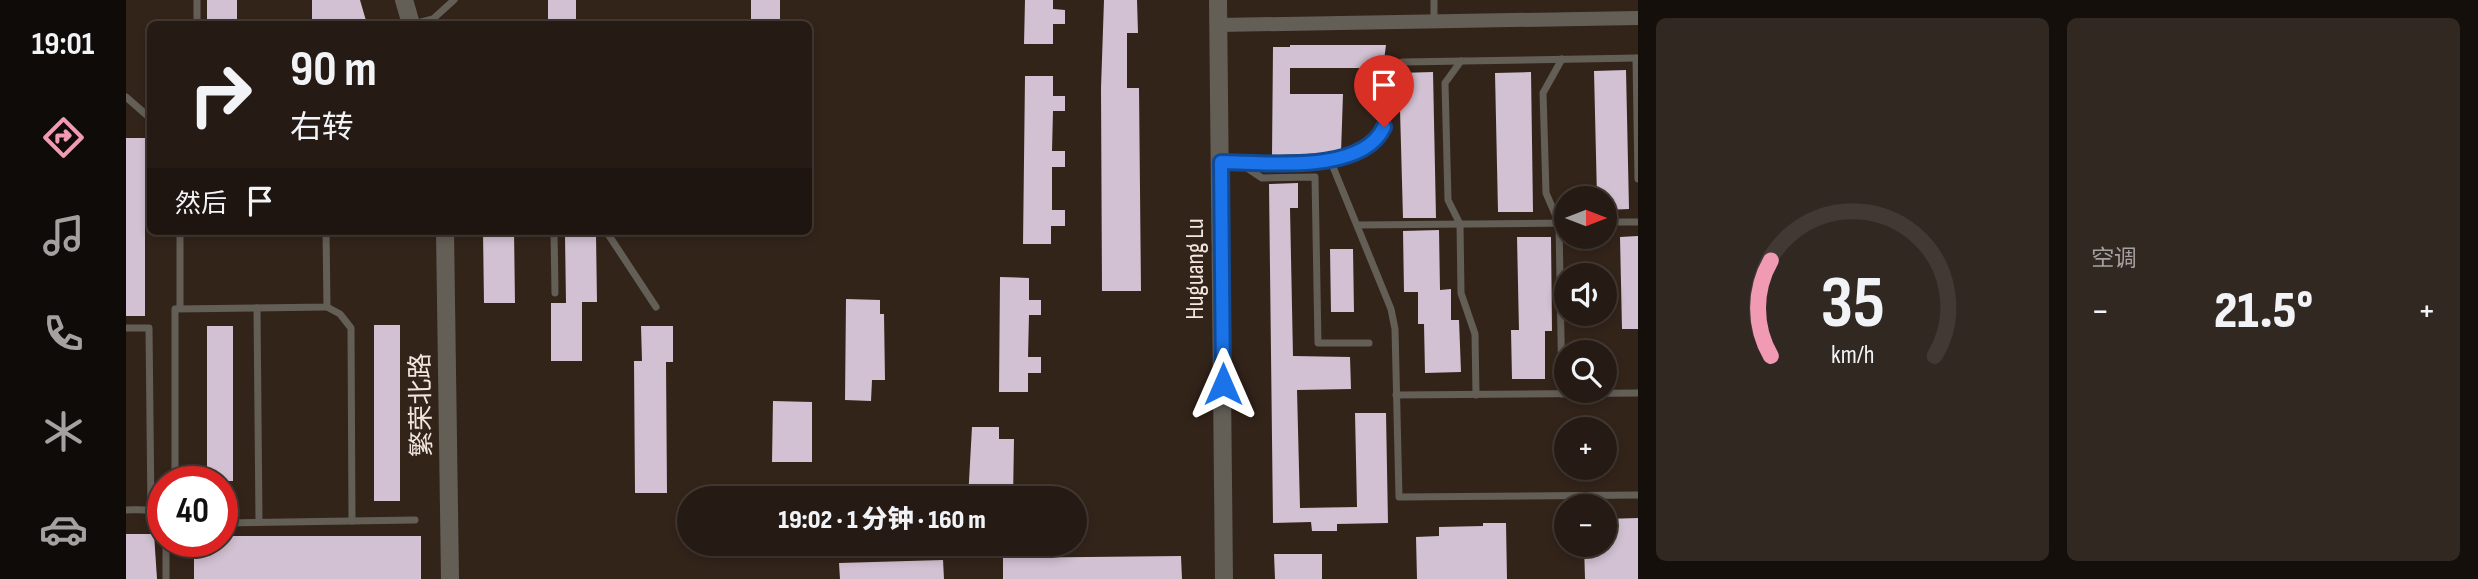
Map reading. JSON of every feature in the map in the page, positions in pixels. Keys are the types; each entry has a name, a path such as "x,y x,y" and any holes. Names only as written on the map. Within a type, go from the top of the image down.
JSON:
{"street":[{"path":"404,0 411,21"},
{"name":"Huguang Lu","path":"1219,0 1229,162 1224,579"},
{"path":"1219,25 1638,18"},
{"name":"繁荣北路","path":"445,235 450,579"}],"lane":[{"path":"197,0 197,21"},
{"path":"437,21 454,0"},
{"path":"1434,0 1434,22"},
{"path":"1229,162 1331,162 1343,159 1379,137 1384,127 1384,80 1390,67 1402,62 1637,58 1638,178"},
{"path":"1554,207 1546,193 1543,93 1562,60"},
{"path":"1461,61 1446,83 1448,200 1460,224 1461,293 1475,334 1476,395"},
{"path":"126,97 147,115"},
{"path":"1229,162 1262,178 1315,177 1318,342 1369,342"},
{"path":"1331,162 1391,309 1399,497 1638,495"},
{"path":"1617,222 1638,222"},
{"path":"1358,225 1554,223"},
{"path":"180,235 180,308"},
{"path":"326,235 327,307"},
{"path":"554,235 555,293"},
{"path":"609,235 656,307"},
{"path":"1562,340 1563,249"},
{"path":"176,466 175,309 327,307 340,314 351,328 352,521"},
{"path":"257,308 259,522"},
{"path":"126,328 149,328 151,466"},
{"path":"1396,395 1554,394"},
{"path":"1617,394 1638,394"},
{"path":"126,510 147,510"},
{"path":"238,523 415,520"},
{"path":"166,557 166,579"}],"building":[{"path":"207,0 237,0 237,21 207,21"},
{"path":"312,0 360,0 366,21 312,21"},
{"path":"548,0 576,0 576,21 548,21"},
{"path":"751,0 780,0 780,21 751,21"},
{"path":"1025,0 1053,0 1053,9 1065,10 1065,24 1053,24 1053,44 1024,44"},
{"path":"1104,0 1137,0 1138,33 1127,33 1127,88 1139,88 1141,291 1102,291 1101,88"},
{"path":"1386,45 1383,68 1290,68 1290,94 1343,94 1341,153 1272,155 1273,47"},
{"path":"1626,70 1629,209 1617,210 1617,186 1597,186 1594,71"},
{"path":"1433,72 1436,218 1403,218 1399,73"},
{"path":"1531,72 1533,212 1498,212 1495,73"},
{"path":"1025,76 1053,76 1053,96 1065,96 1065,111 1053,111 1052,151 1065,151 1065,167 1052,167 1052,210 1065,210 1065,226 1051,226 1051,244 1023,244"},
{"path":"126,138 145,138 145,316 126,316"},
{"path":"1298,183 1298,208 1290,208 1293,356 1350,357 1351,389 1297,390 1300,508 1357,507 1355,413 1386,413 1388,523 1337,524 1337,531 1312,531 1311,522 1273,523 1269,184"},
{"path":"1439,230 1440,290 1451,289 1451,320 1459,320 1461,372 1425,373 1424,324 1418,324 1418,292 1404,292 1403,231"},
{"path":"483,235 514,235 515,303 484,303"},
{"path":"565,235 596,235 597,302 582,302 582,361 551,361 551,303 566,303"},
{"path":"1638,236 1638,329 1622,329 1620,237"},
{"path":"1517,237 1551,237 1552,331 1545,331 1545,379 1512,379 1511,330 1519,330"},
{"path":"1330,249 1353,249 1354,312 1331,312"},
{"path":"1000,277 1029,278 1029,300 1041,300 1041,315 1029,315 1028,357 1041,357 1041,373 1028,373 1028,392 999,392"},
{"path":"846,299 880,300 880,314 884,314 885,380 872,380 871,401 845,400"},
{"path":"374,325 400,325 400,501 374,501"},
{"path":"207,326 233,326 233,466 207,466"},
{"path":"641,326 673,326 673,362 666,362 667,493 635,493 634,361 642,361"},
{"path":"773,401 812,402 812,462 772,462"},
{"path":"972,427 999,427 999,439 1014,439 1013,486 969,486"},
{"path":"1638,518 1638,579 1585,579 1584,557 1617,557 1617,519"},
{"path":"1483,523 1506,523 1507,579 1417,579 1416,537 1439,536 1439,527 1483,526"},
{"path":"126,534 147,534 147,557 156,557 157,579 126,579"},
{"path":"238,536 421,536 421,579 194,579 194,557 238,557"},
{"path":"1274,554 1322,554 1322,579 1275,579"},
{"path":"1181,556 1182,579 1003,579 1003,558"},
{"path":"943,560 944,579 840,579 839,563"}],"route":[{"path":"1223,384 1221,162 1331,162 1343,159 1379,137 1384,127"}]}
